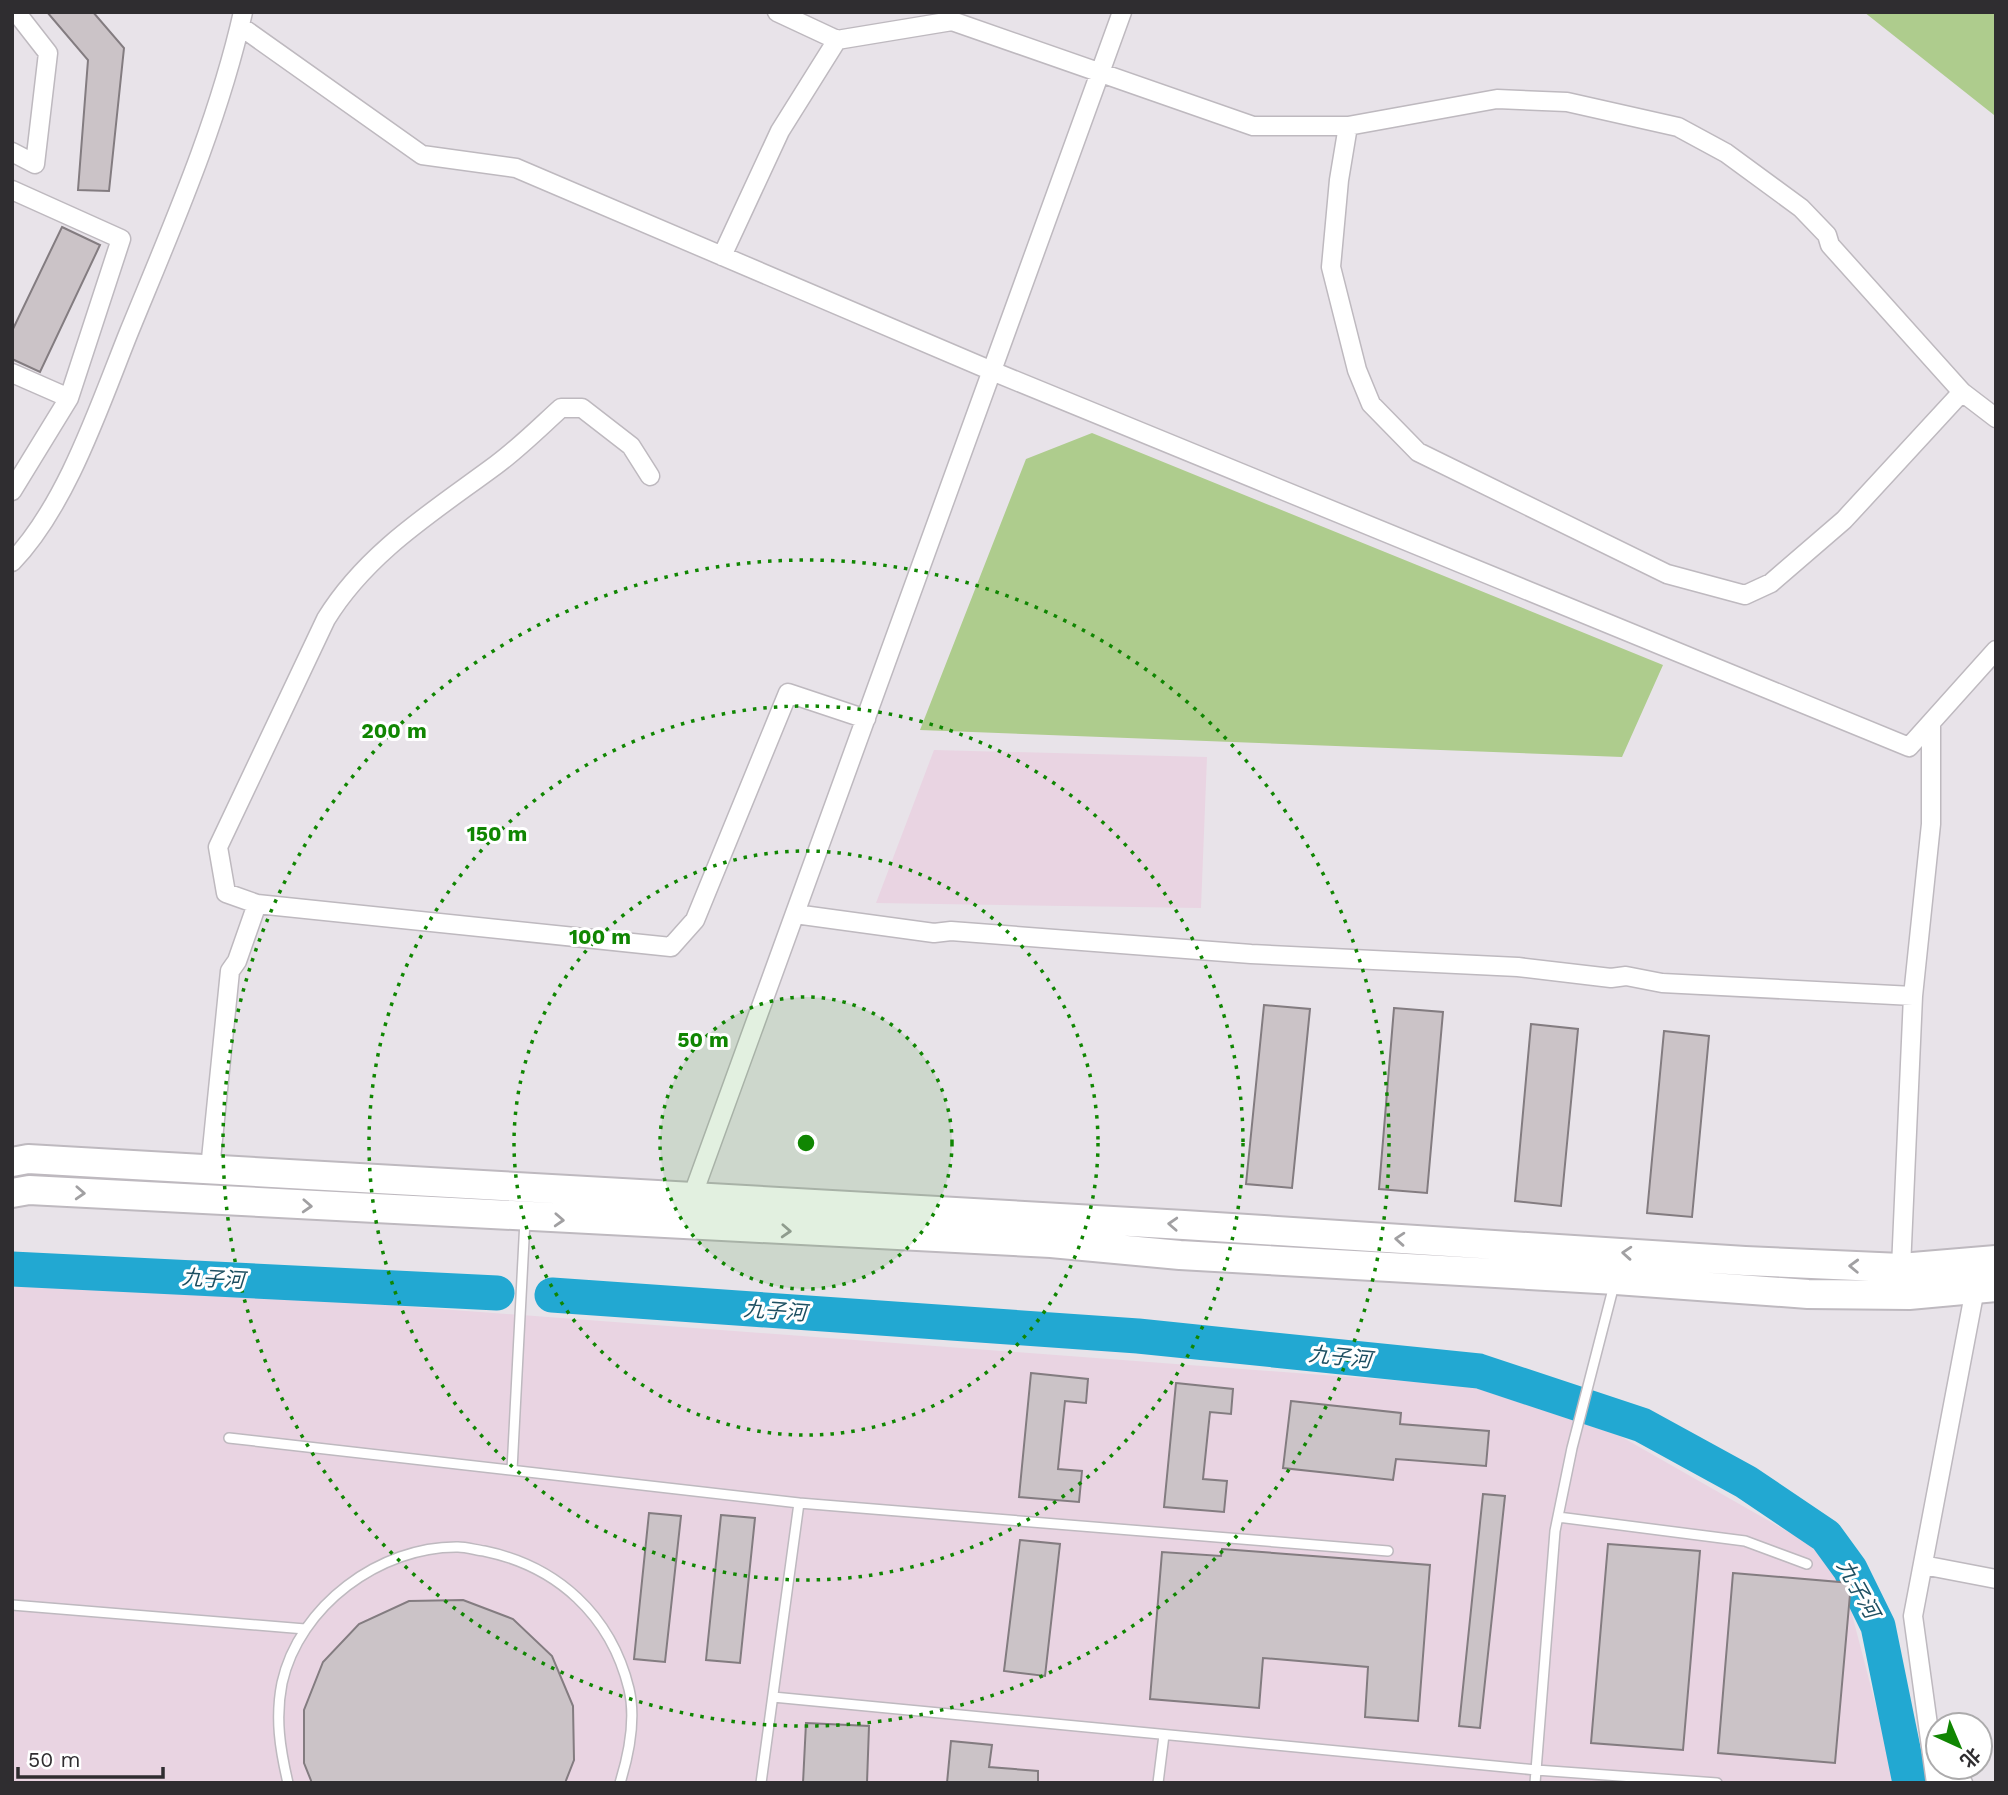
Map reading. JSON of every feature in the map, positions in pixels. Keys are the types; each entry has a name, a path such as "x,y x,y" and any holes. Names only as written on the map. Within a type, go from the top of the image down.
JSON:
{"main road":[{"path":"12,1162 28,1159 210,1169 1745,1261 1901,1268 1996,1260"},
{"path":"12,1192 29,1190 526,1218 1051,1243 1194,1256 1616,1280 1808,1294 1909,1295 1985,1288"}],"street":[{"path":"12,152 35,164 48,52 16,12"},
{"path":"777,12 837,40 952,21 1253,126 1348,126 1497,99 1567,102 1678,127 1726,153 1801,208 1827,235 1830,245 1962,392 1996,418"},
{"path":"692,1197 1122,12"},
{"path":"12,562 31,542 82,450 206,143 242,19 422,155 516,168 992,371 1909,747 1996,650"},
{"path":"722,256 780,131 837,40"},
{"path":"1348,126 1339,180 1331,267 1357,370 1371,404 1418,452 1667,574 1745,594 1771,583 1844,520 1962,392"},
{"path":"12,190 121,239 69,398 12,491"},
{"path":"12,373 69,398"},
{"path":"650,476 632,446 582,408 561,408 499,463 424,516 410,532 368,563 343,591 326,619 218,847 226,893 257,904 671,947 695,920 788,693 866,719"},
{"path":"1901,1268 1913,996 1931,824 1931,723"},
{"path":"210,1169 230,971 237,961 257,904"},
{"path":"795,914 934,933 951,931 1251,954 1518,967 1611,978 1626,976 1662,983 1913,996"},
{"path":"1928,1711 1913,1615 1985,1288"},
{"path":"1923,1565 1996,1578"}],"lane":[{"path":"512,1470 526,1218"},
{"path":"1535,1783 1558,1517 1595,1353 1616,1280"},
{"path":"229,1438 799,1503 1388,1551"},
{"path":"761,1783 799,1503"},
{"path":"1558,1517 1745,1541 1807,1564"},
{"path":"288,1783 277,1739 282,1682 305,1629 345,1585 398,1556 458,1546 517,1558 569,1588 608,1634 629,1690 630,1750 620,1783"},
{"path":"12,1605 305,1629"},
{"path":"773,1697 1536,1770 1717,1783"},
{"path":"1158,1783 1164,1735"}],"shaded area":[{"path":"934,750 1207,757 1201,908 876,903"},
{"path":"12,1277 1470,1386 1620,1436 1806,1542 1842,1576 1896,1783 12,1783"}],"green space":[{"path":"1864,12 1996,12 1996,113 1994,115"},
{"path":"1092,433 1663,665 1622,757 920,730 1026,459"}],"building":[{"path":"47,12 93,12 124,48 109,191 78,190 88,60"},
{"path":"62,227 100,245 40,372 12,359 12,331"},
{"path":"1264,1005 1310,1009 1292,1188 1246,1184"},
{"path":"1394,1008 1443,1012 1427,1193 1379,1189"},
{"path":"1531,1024 1578,1029 1561,1206 1515,1201"},
{"path":"1664,1031 1709,1036 1692,1217 1647,1213"},
{"path":"1031,1373 1088,1379 1086,1403 1065,1401 1058,1469 1082,1471 1079,1502 1019,1497"},
{"path":"1176,1383 1233,1389 1231,1414 1210,1412 1203,1479 1227,1481 1224,1512 1164,1507"},
{"path":"1291,1401 1401,1413 1400,1424 1489,1431 1486,1466 1396,1459 1393,1480 1283,1468"},
{"path":"1483,1494 1505,1496 1480,1728 1459,1726"},
{"path":"649,1513 681,1516 665,1662 634,1659"},
{"path":"721,1515 755,1518 740,1663 706,1660"},
{"path":"1020,1540 1060,1544 1045,1676 1004,1671"},
{"path":"1608,1544 1700,1551 1683,1750 1591,1743"},
{"path":"1222,1549 1430,1565 1418,1721 1365,1717 1368,1667 1263,1658 1259,1708 1150,1699 1162,1552 1221,1556"},
{"path":"1733,1573 1851,1583 1835,1763 1718,1753"},
{"path":"463,1600 513,1619 552,1656 573,1706 574,1760 565,1783 312,1783 304,1763 304,1710 323,1662 359,1624 409,1601"},
{"path":"806,1723 869,1726 867,1783 803,1783"},
{"path":"951,1741 992,1745 989,1767 1038,1771 1038,1783 947,1783"}],"waterway":[{"name":"九子河","path":"12,1269 497,1293"},
{"name":"九子河","path":"552,1295 1138,1336 1479,1371 1642,1425 1746,1482 1826,1536 1850,1569 1878,1626 1910,1783"}]}
